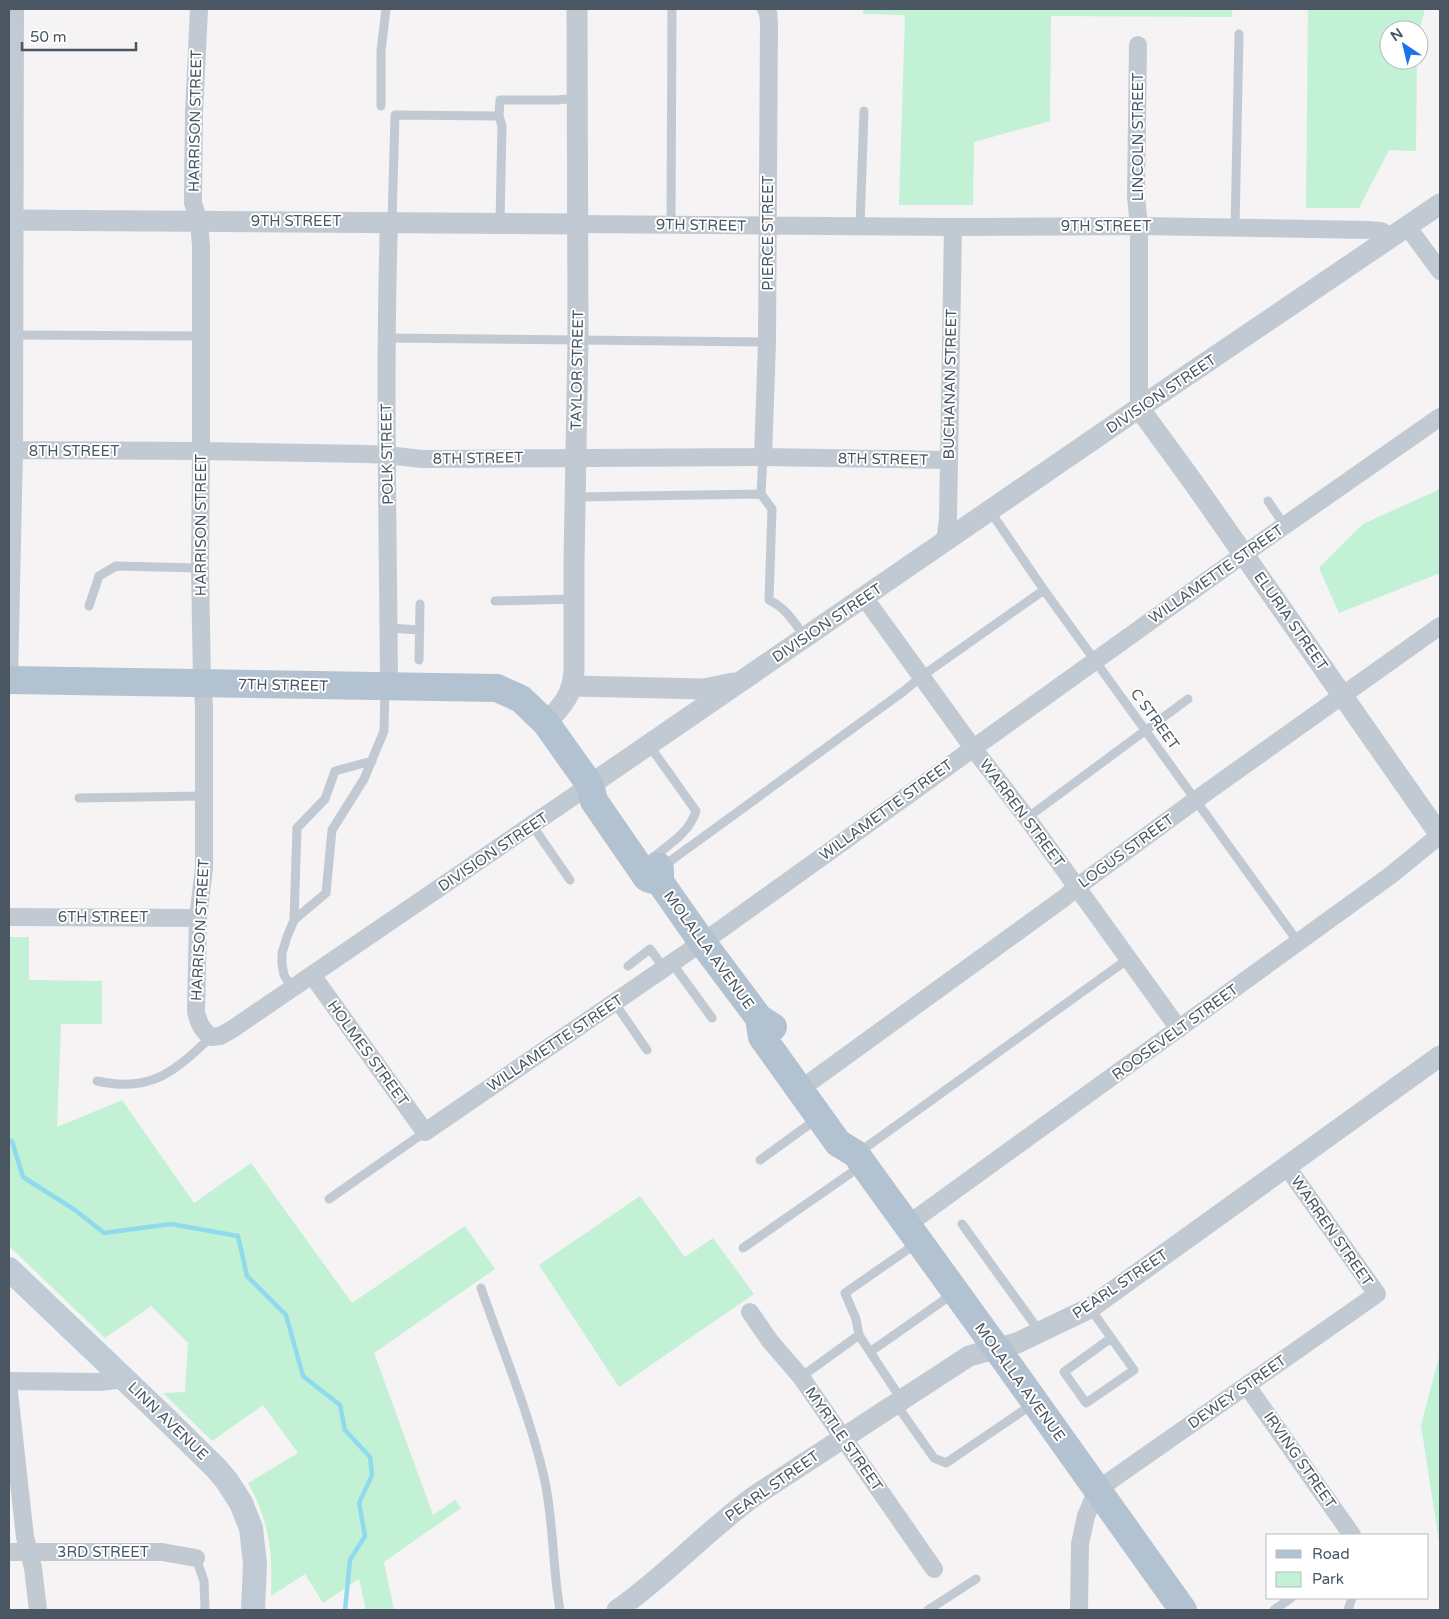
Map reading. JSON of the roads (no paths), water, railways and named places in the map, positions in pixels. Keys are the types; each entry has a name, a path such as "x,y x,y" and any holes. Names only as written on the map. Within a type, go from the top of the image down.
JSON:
{"main road":[{"name":"7TH STREET","path":"9,680 497,688 520,699 546,722"},
{"name":"MOLALLA AVENUE","path":"546,722 590,785 594,801 647,878 658,870 702,942 759,1018 775,1028 851,1132 860,1159 1183,1610"},
{"name":"MOLALLA AVENUE","path":"759,1018 762,1038 838,1144 860,1159"},
{"name":"LINN AVENUE","path":"9,1269 228,1481 241,1503 251,1528 255,1564 253,1610"}],"street":[{"path":"9,680 15,9"},
{"name":"HARRISON STREET","path":"199,9 194,113 193,203 200,221 202,246 200,568 204,705 204,868 198,918 196,1012 202,1030 211,1037"},
{"name":"TAYLOR STREET","path":"573,686 578,339 577,9"},
{"name":"PIERCE STREET","path":"763,457 768,342 769,22 766,9"},
{"name":"LINCOLN STREET","path":"1138,45 1136,196 1139,226 1140,408"},
{"name":"DIVISION STREET","path":"211,1037 220,1036 231,1030 1440,204"},
{"name":"9TH STREET","path":"12,220 1139,226 1399,231"},
{"name":"POLK STREET","path":"387,686 389,628 386,338 390,222"},
{"name":"BUCHANAN STREET","path":"945,542 948,519 953,226"},
{"path":"1399,231 1440,271"},
{"name":"ELURIA STREET","path":"1140,408 1440,835"},
{"name":"WILLAMETTE STREET","path":"425,1132 702,942 1095,660 1440,416"},
{"name":"8TH STREET","path":"11,450 201,451 386,455 422,459 763,457 948,460"},
{"name":"WARREN STREET","path":"864,598 973,748 1027,818 1179,1029"},
{"name":"LOGUS STREET","path":"813,1080 1197,799 1440,626"},
{"path":"546,722 566,700 573,686 704,689 742,680"},
{"name":"ROOSEVELT STREET","path":"913,1233 1179,1029 1391,875 1440,835"},
{"name":"6TH STREET","path":"9,917 198,918"},
{"name":"HOLMES STREET","path":"312,975 425,1132"},
{"name":"PEARL STREET","path":"617,1610 640,1593 712,1528 738,1508 969,1356 1017,1343 1090,1308 1440,1056"},
{"name":"WARREN STREET","path":"1287,1167 1377,1294"},
{"name":"DEWEY STREET","path":"1097,1490 1377,1294"},
{"name":"MYRTLE STREET","path":"750,1312 770,1341 802,1377 934,1570"},
{"path":"9,1381 100,1382 124,1379"},
{"name":"IRVING STREET","path":"1247,1386 1351,1534"},
{"path":"9,1392 26,1537 33,1568 38,1610"},
{"path":"1079,1610 1081,1536 1086,1516 1097,1490"},
{"name":"3RD STREET","path":"9,1552 162,1552 196,1558"}],"lane":[{"path":"381,106 381,51 386,9"},
{"path":"671,224 672,9"},
{"path":"1235,228 1239,34"},
{"path":"500,223 502,126 499,116 500,100 577,98"},
{"path":"860,225 864,111"},
{"path":"390,222 395,115 499,116"},
{"path":"12,335 200,336"},
{"path":"386,338 768,342"},
{"path":"763,457 761,494 772,509 769,600 786,611 805,637"},
{"path":"575,497 761,494"},
{"path":"1268,501 1284,526"},
{"name":"C STREET","path":"990,511 1044,590 1197,799 1298,942"},
{"path":"90,606 99,576 116,566 200,568"},
{"path":"658,870 922,676 1044,590"},
{"path":"494,601 574,599"},
{"path":"419,660 420,604"},
{"path":"389,628 420,630"},
{"path":"294,920 326,893 332,830 364,779 384,731 387,686"},
{"path":"1027,818 1188,699"},
{"path":"649,745 696,810 684,834 658,870"},
{"path":"292,988 284,975 282,953 294,920 297,828 325,798 335,771 372,761"},
{"path":"79,798 204,796"},
{"path":"532,825 570,880"},
{"path":"628,966 650,950 668,965 712,1018"},
{"path":"743,1248 1128,959"},
{"path":"614,1002 647,1050"},
{"path":"97,1081 112,1084 150,1082 170,1072 184,1062 211,1037"},
{"path":"760,1160 819,1117"},
{"name":"WILLAMETTE STREET","path":"329,1199 425,1132"},
{"path":"962,1224 1040,1332"},
{"path":"913,1233 845,1293 856,1319 859,1335 934,1458 946,1463 1035,1402"},
{"path":"481,1288 533,1437 544,1479 552,1534 555,1583 560,1610"},
{"path":"870,1352 956,1292"},
{"path":"1090,1308 1134,1370 1086,1404 1064,1372 1111,1338"},
{"path":"802,1377 859,1335"},
{"path":"196,1558 204,1581 205,1610"},
{"path":"928,1610 976,1579"},
{"path":"1274,1610 1290,1599"}],"waterway":[{"path":"9,1141 12,1141 23,1177 75,1210 104,1233 171,1224 238,1236 247,1276 286,1315 303,1376 340,1405 345,1430 370,1457 372,1475 359,1503 365,1536 350,1560 345,1610"}]}
